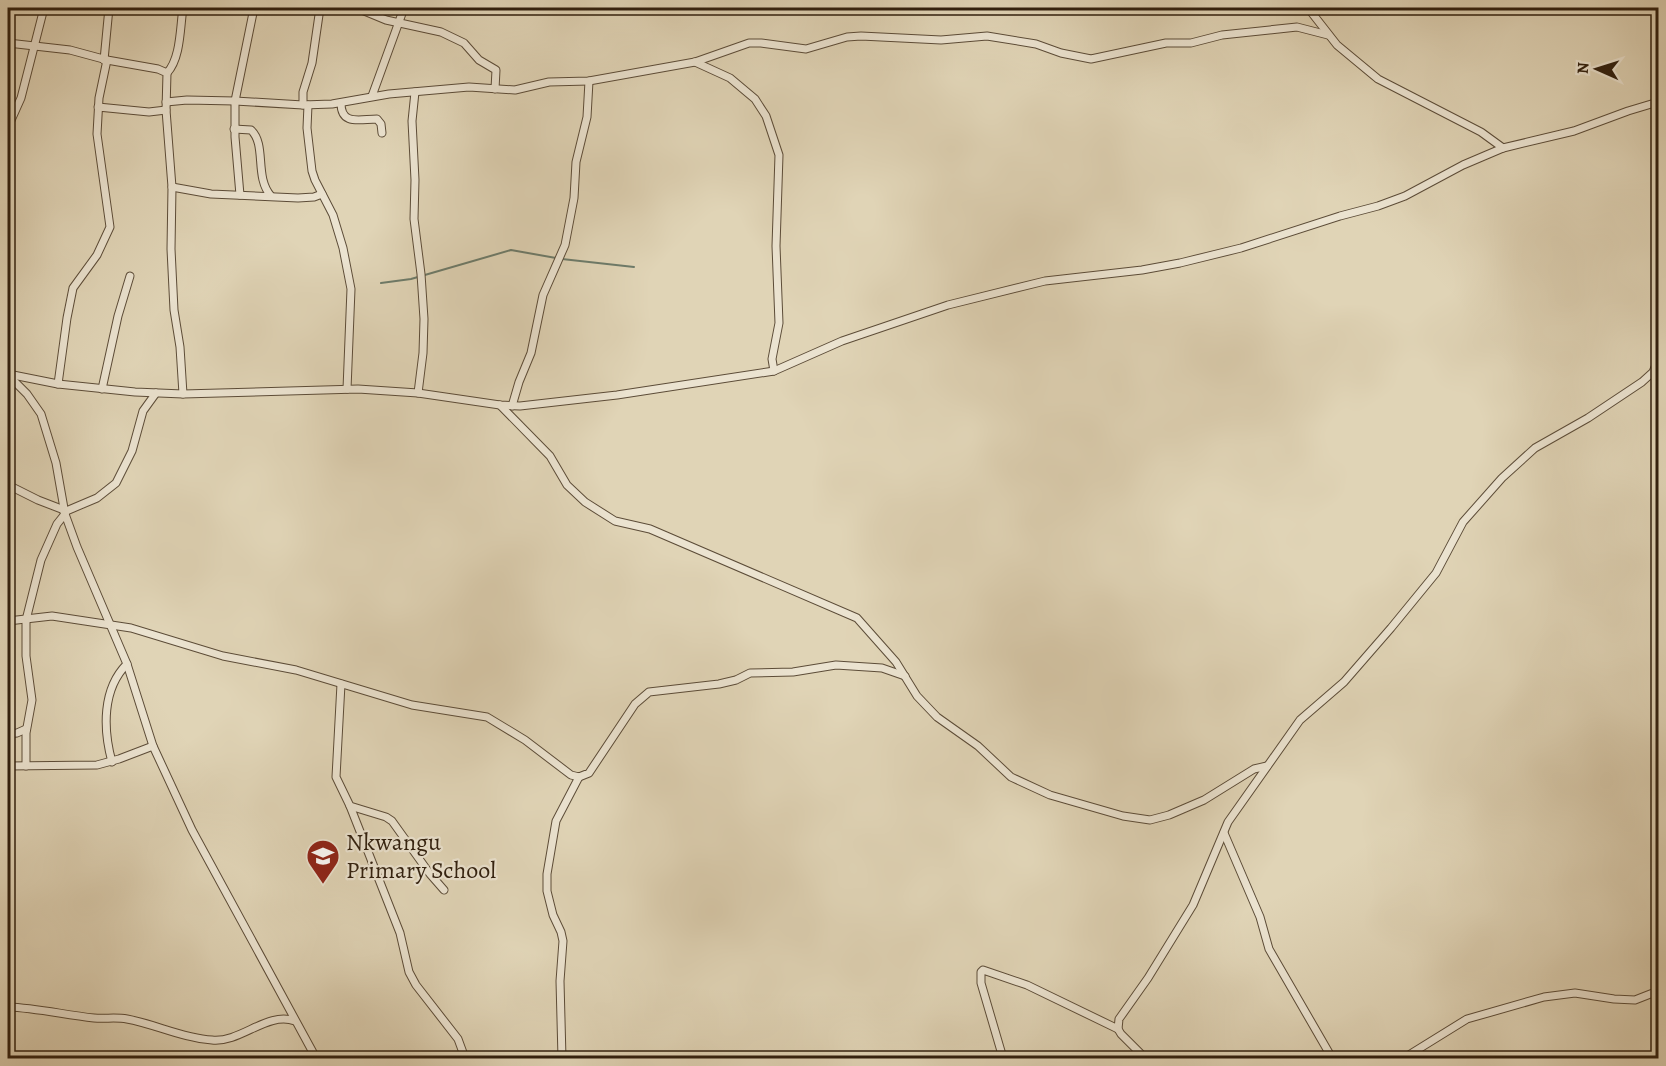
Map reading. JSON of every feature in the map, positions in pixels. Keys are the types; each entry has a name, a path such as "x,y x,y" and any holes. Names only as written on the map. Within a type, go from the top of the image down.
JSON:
{"street":[{"path":"8,127 21,98 32,47 44,8"},
{"path":"58,384 67,318 74,288 97,255 110,227 99,150 98,107 106,60 109,8"},
{"path":"183,8 175,55 167,73 166,106 172,187 171,249 183,394"},
{"path":"240,195 234,129 235,101 254,8"},
{"path":"320,8 312,63 303,92 309,150 315,180 330,207 343,248 351,289 347,389"},
{"path":"357,8 386,20 441,32 464,43 476,57 496,72 495,89"},
{"path":"372,96 404,8"},
{"path":"1308,8 1328,35 1378,79 1474,128 1503,148"},
{"path":"98,107 149,112 187,100 305,105 341,103 372,96 469,87 515,90 549,82 589,81 695,62 749,43 806,49 861,36 941,40 987,36 1036,44 1077,58 1091,59 1166,43 1191,43 1222,35 1297,27 1328,35"},
{"path":"9,42 32,47 70,50 106,60 158,69 167,73"},
{"path":"695,62 730,78 755,99 766,116 778,155 776,246 779,323 772,359 774,371"},
{"path":"512,406 531,352 543,295 565,245 574,198 576,162 587,117 589,81"},
{"path":"415,92 412,131 415,180 414,219 422,286 423,353 418,393"},
{"path":"8,375 58,384 156,393 347,389 418,393 512,406 617,395 774,371 853,337 948,305 1045,281 1153,268 1241,248 1405,196 1463,165 1503,148 1574,131 1659,102"},
{"path":"341,103 341,114 344,117 377,119 381,124 382,133"},
{"path":"234,129 251,130 255,134 262,179 271,196"},
{"path":"172,187 211,194 305,198 322,194"},
{"path":"8,256 8,276"},
{"path":"102,389 118,316 130,276"},
{"path":"1118,1029 1122,1012 1148,978 1193,905 1228,822 1300,720 1356,669 1436,573 1463,522 1502,478 1534,448 1588,418 1642,382 1653,372 1659,360"},
{"path":"8,375 27,394 41,414 56,463 64,512 76,547 127,664 153,746 192,830 316,1059"},
{"path":"26,766 27,729 32,700 26,656 26,620 41,560 64,512 97,498 116,483 132,451 143,411 156,393"},
{"path":"500,405 550,456 567,485 595,510 615,521 650,529 857,618 877,639 917,696 937,717 978,746 1011,777 1050,795 1123,816 1150,820 1204,800 1254,769 1267,766"},
{"path":"8,485 64,512"},
{"path":"8,621 52,616 131,628 232,658 296,670 412,705 487,717 525,740 571,775 579,777 584,776 594,767 635,704 649,692 719,684 736,680 750,673 793,672 836,664 882,668 905,676"},
{"path":"112,762 106,736 109,699 112,685 127,664"},
{"path":"341,684 336,777 350,806 400,933 410,972 416,985 458,1039 465,1059"},
{"path":"8,734 27,729"},
{"path":"8,766 85,766 112,762 153,746"},
{"path":"562,1059 560,981 563,941 549,899 547,874 556,820 579,777"},
{"path":"350,806 392,821 429,874 444,890"},
{"path":"1224,833 1260,917 1269,949 1332,1059"},
{"path":"1003,1059 981,983 983,970 1027,985 1118,1029 1145,1059"},
{"path":"1404,1059 1467,1019 1544,997 1575,993 1635,1000 1659,991"},
{"path":"8,1008 50,1010 92,1018 127,1019 179,1034 212,1040 228,1040 277,1020 287,1019 295,1022"}],"waterway":[{"path":"381,283 411,279 511,250 556,258"},
{"path":"562,259 634,267"}],"place":[{"name":"Nkwangu Primary School","path":"323,885"}]}
